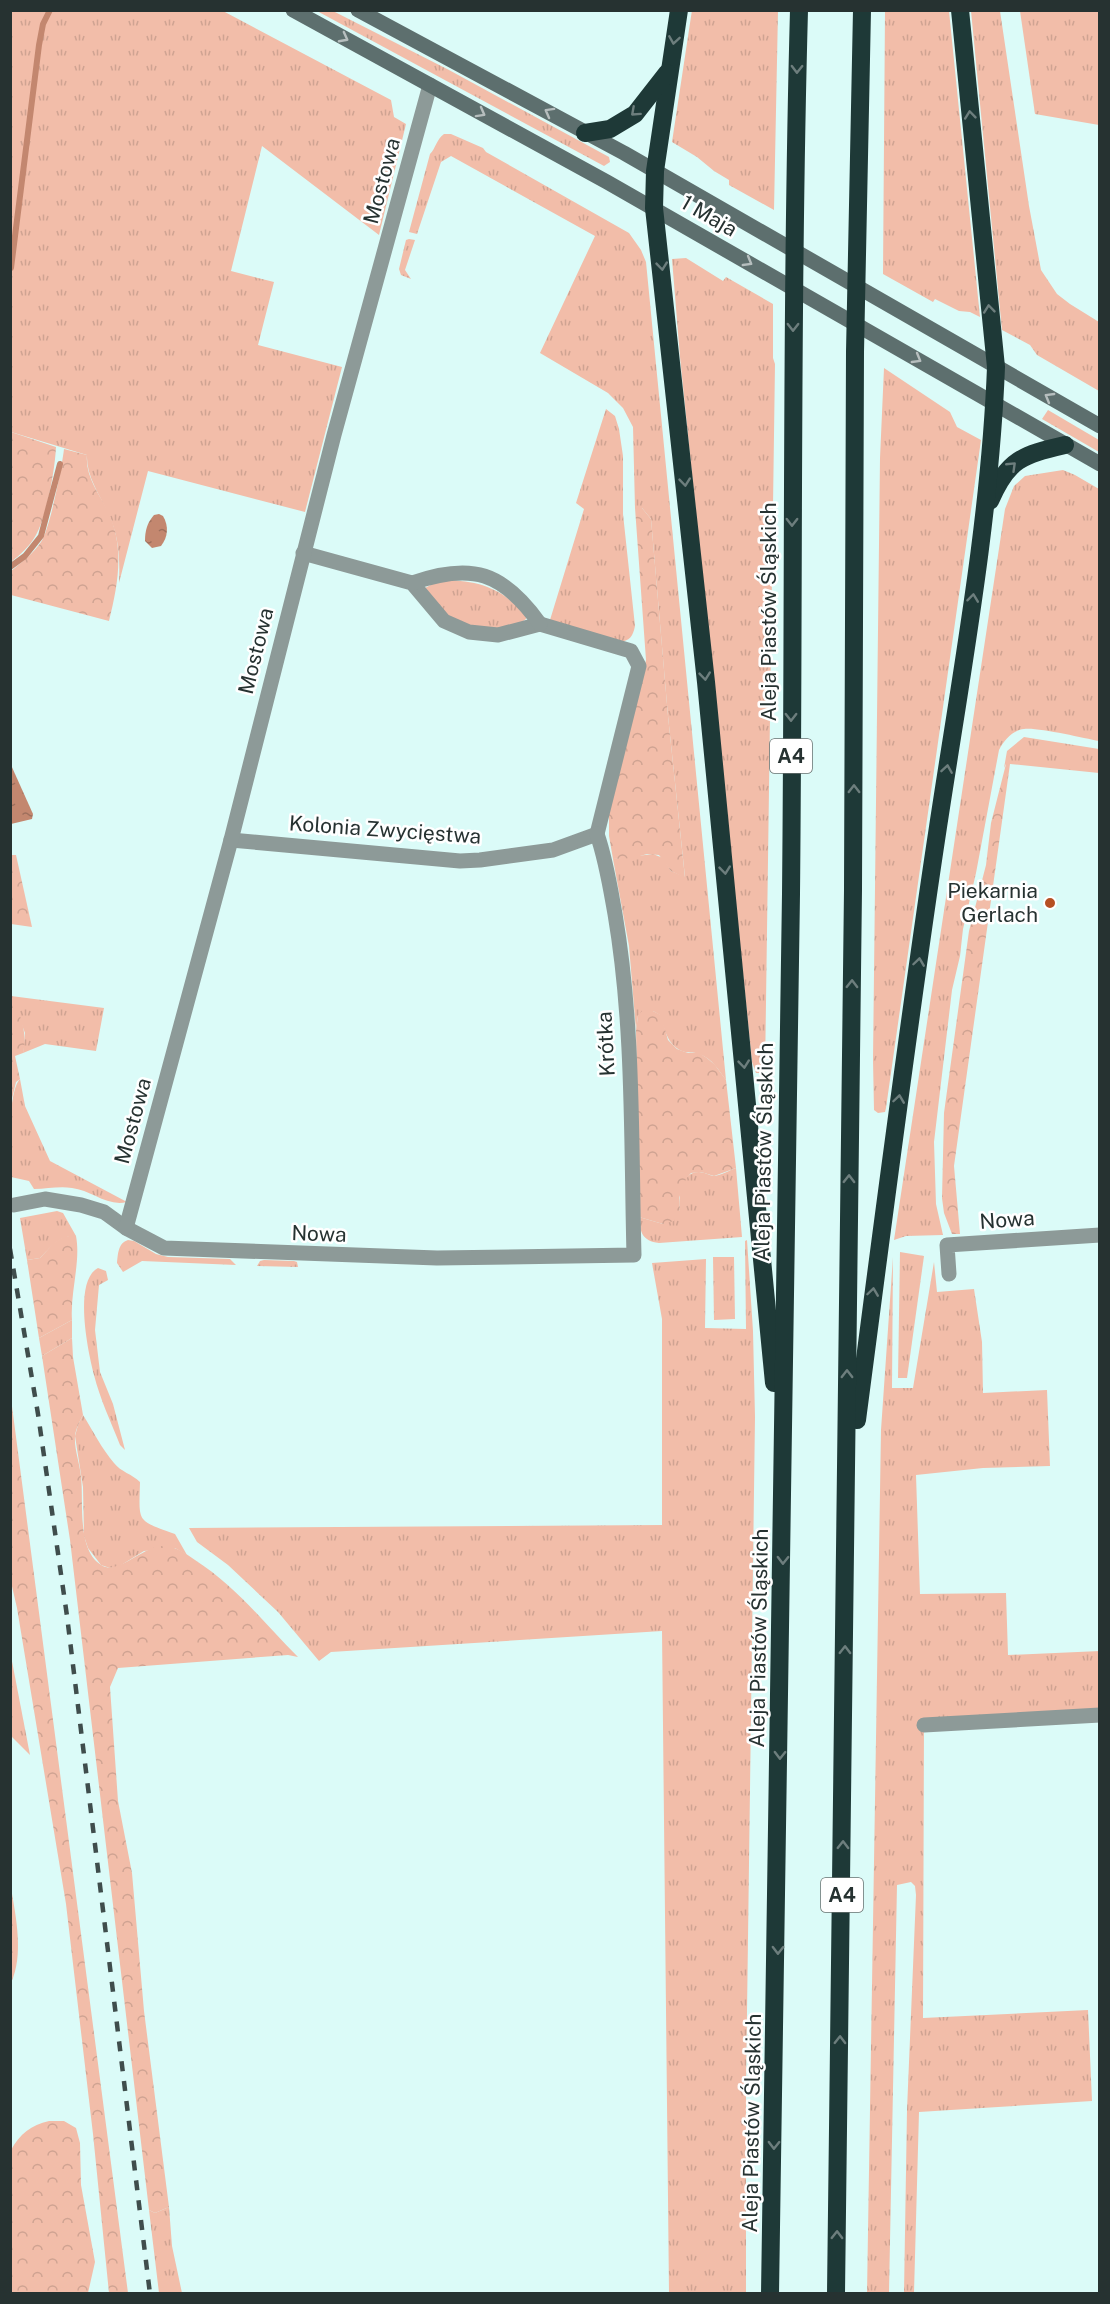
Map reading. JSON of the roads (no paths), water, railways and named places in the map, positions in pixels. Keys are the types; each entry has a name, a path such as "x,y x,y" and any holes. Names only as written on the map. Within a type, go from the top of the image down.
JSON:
{"highway":[{"path":"679,10 655,171 654,208 707,694 766,1288 784,1502"},
{"name":"Aleja Piastów Śląskich","path":"770,2294 784,1502 791,890 794,208 799,10"},
{"name":"A4","path":"836,2294 853,890 855,352 862,10"},
{"path":"846,1496 904,1061 984,517 995,405 996,367 960,10"},
{"path":"585,133 610,129 635,114 670,69"},
{"path":"984,517 1001,477 1020,459 1065,444"}],"main road":[{"name":"1 Maja","path":"293,10 654,208 1100,464"},
{"name":"1 Maja","path":"358,10 502,86 655,171 1100,426"}],"street":[{"name":"Mostowa","path":"126,1228 231,840 303,553 430,85"},
{"path":"303,553 412,584 444,621 456,628 482,635 498,635 540,624 631,651 639,666 597,834"},
{"path":"412,584 446,573 475,574 492,579 506,586 516,595 540,624"},
{"name":"Kolonia Zwycięstwa","path":"231,840 460,861 553,850 597,834"},
{"name":"Krótka","path":"597,834 604,854 621,953 628,1038 634,1255"},
{"name":"Nowa","path":"14,1205 45,1199 81,1204 105,1212 126,1228 164,1248 437,1258 634,1255"},
{"name":"Nowa","path":"949,1274 946,1245 1100,1235"},
{"path":"924,1725 1100,1715"}],"water":[{"path":"159,514 165,520 166,535 161,546 152,548 145,541 146,530 154,515"},
{"path":"11,765 33,814 32,819 11,824"}],"waterway":[{"path":"11,268 39,45 43,24 50,10"},
{"path":"10,567 25,556 41,536 60,464"}],"railway":[{"path":"10,1249 38,1414 67,1616 150,2294"}],"place":[{"name":"Piekarnia Gerlach","path":"1050,903"}]}
